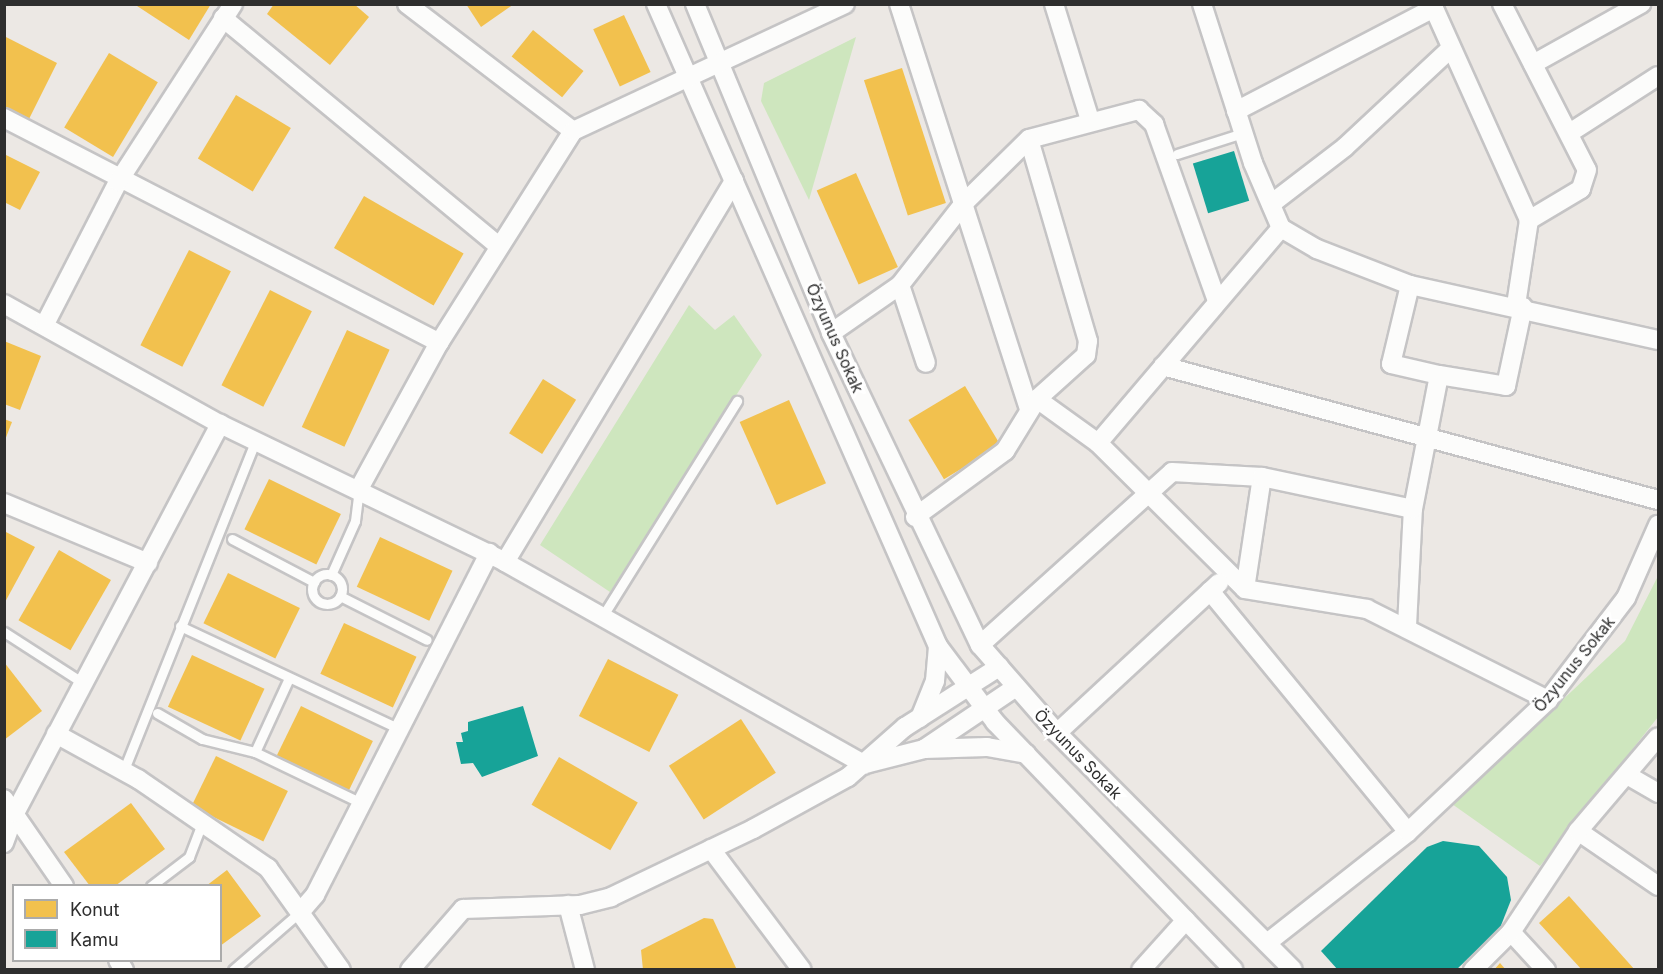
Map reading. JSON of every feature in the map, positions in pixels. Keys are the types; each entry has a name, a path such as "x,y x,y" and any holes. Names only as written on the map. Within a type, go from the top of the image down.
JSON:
{"street":[{"path":"657,4 688,80 938,646 985,708 1026,754 1234,969"},
{"name":"Özyunus Sokak","path":"696,4 831,333 915,517 980,645 1057,733 1267,943 1408,832 1548,700 1626,598 1659,525"},
{"path":"360,487 439,343 573,131 688,80 845,4"},
{"path":"899,4 1033,404 1098,443 1227,576 1245,589 1367,609 1407,626 1548,700"},
{"path":"1054,4 1090,120"},
{"path":"1202,4 1243,133 1281,228 1317,249 1410,285 1520,306 1659,340"},
{"path":"1502,4 1571,132 1587,170 1581,189 1529,220"},
{"path":"410,5 573,131"},
{"path":"1236,111 1433,6 1529,220 1520,306 1506,386 1391,364 1410,285"},
{"path":"1533,64 1636,6"},
{"path":"45,324 118,182 228,11 499,246"},
{"path":"1271,204 1345,147 1452,48"},
{"path":"1571,132 1659,76"},
{"path":"831,333 900,285 964,203 1029,139 1090,120 1139,110 1154,124 1216,300"},
{"path":"4,118 118,182 439,343"},
{"path":"915,517 1005,451 1033,404 1086,355 1088,340 1029,139"},
{"path":"302,910 315,895 400,729 497,557 734,181"},
{"path":"1098,443 1216,300 1281,228"},
{"path":"900,285 927,363"},
{"path":"4,304 45,324 220,424 360,487 497,557 866,764 924,749 987,747 1026,754"},
{"path":"1163,366 1427,434 1659,500"},
{"path":"1407,626 1413,509 1439,375"},
{"path":"4,843 10,806 56,734 220,424"},
{"path":"980,645 1150,495 1172,472 1262,477 1413,509"},
{"path":"1245,589 1262,477"},
{"path":"4,503 148,563"},
{"path":"1057,733 1227,576"},
{"path":"1210,591 1408,832"},
{"path":"920,718 935,681 938,646"},
{"path":"410,969 463,909 568,905 611,897 711,849 866,764 920,718 970,689 999,667"},
{"path":"924,749 1016,687"},
{"path":"56,734 123,772 268,868 302,910 341,969"},
{"path":"1473,969 1511,932 1578,831 1659,737"},
{"path":"1627,776 1659,793"},
{"path":"10,806 63,884"},
{"path":"1578,831 1659,886"},
{"path":"711,849 802,969"},
{"path":"568,905 585,969"},
{"path":"1141,969 1186,920"},
{"path":"1511,932 1546,969"},
{"path":"1267,943 1293,969"}],"lane":[{"path":"1177,154 1243,133"},
{"path":"602,617 737,401"},
{"path":"123,772 256,440"},
{"path":"314,582 331,575 356,521 360,487"},
{"path":"232,539 314,582"},
{"path":"331,575 341,586 340,596"},
{"path":"314,582 318,601 328,604 340,596"},
{"path":"340,596 427,640"},
{"path":"180,626 400,729"},
{"path":"4,632 83,683"},
{"path":"255,752 289,678"},
{"path":"157,713 202,739 255,752 353,799"},
{"path":"152,884 189,857 201,825"},
{"path":"233,969 302,910"}],"green space":[{"path":"856,37 809,200 761,101 764,83"},
{"path":"689,305 715,330 734,315 762,355 610,592 540,545"},
{"path":"1658,576 1658,717 1540,866 1452,804 1625,641"}],"building: Konut":[{"path":"134,4 211,4 189,40"},
{"path":"274,4 354,4 369,17 330,65 267,14"},
{"path":"466,4 514,4 481,27"},
{"path":"624,15 651,72 620,86 593,29"},
{"path":"533,30 584,71 562,97 512,56"},
{"path":"4,36 57,63 29,119 4,106"},
{"path":"109,53 158,82 113,157 64,128"},
{"path":"902,68 946,203 908,215 864,80"},
{"path":"236,95 291,128 253,191 198,158"},
{"path":"4,154 40,172 20,210 4,202"},
{"path":"856,173 898,267 859,285 817,190"},
{"path":"364,196 464,254 434,305 334,248"},
{"path":"189,250 231,271 182,367 140,345"},
{"path":"270,290 312,311 263,407 221,385"},
{"path":"347,330 390,350 344,447 302,427"},
{"path":"4,341 41,356 20,410 4,404"},
{"path":"543,379 576,400 542,454 509,433"},
{"path":"965,386 1001,445 944,479 908,420"},
{"path":"789,400 826,483 777,505 740,422"},
{"path":"4,419 12,422 5,440 4,440"},
{"path":"269,479 341,514 316,564 244,529"},
{"path":"4,531 35,547 4,604"},
{"path":"380,537 453,571 429,621 357,587"},
{"path":"59,550 111,580 70,650 18,620"},
{"path":"228,573 300,608 275,658 203,623"},
{"path":"344,623 417,657 393,708 320,674"},
{"path":"192,655 265,689 240,740 168,707"},
{"path":"608,659 678,695 649,752 579,716"},
{"path":"4,662 42,711 4,740"},
{"path":"301,706 373,741 348,791 276,756"},
{"path":"741,719 776,773 704,820 669,766"},
{"path":"216,756 288,791 263,841 191,806"},
{"path":"559,757 638,802 610,850 532,805"},
{"path":"131,803 165,849 118,884 88,884 64,852"},
{"path":"227,870 261,916 222,945 222,884 209,884"},
{"path":"1569,896 1635,970 1582,970 1539,923"},
{"path":"704,918 713,919 737,970 643,970 641,950"},
{"path":"1500,963 1506,970 1494,970"}],"building: Kamu":[{"path":"1234,151 1249,201 1208,213 1193,164"},
{"path":"523,706 538,756 482,777 473,763 461,764 456,742 463,742 461,733 468,731 468,722"},
{"path":"1443,841 1479,846 1507,877 1511,900 1500,928 1456,970 1338,970 1321,951 1427,847"}]}
